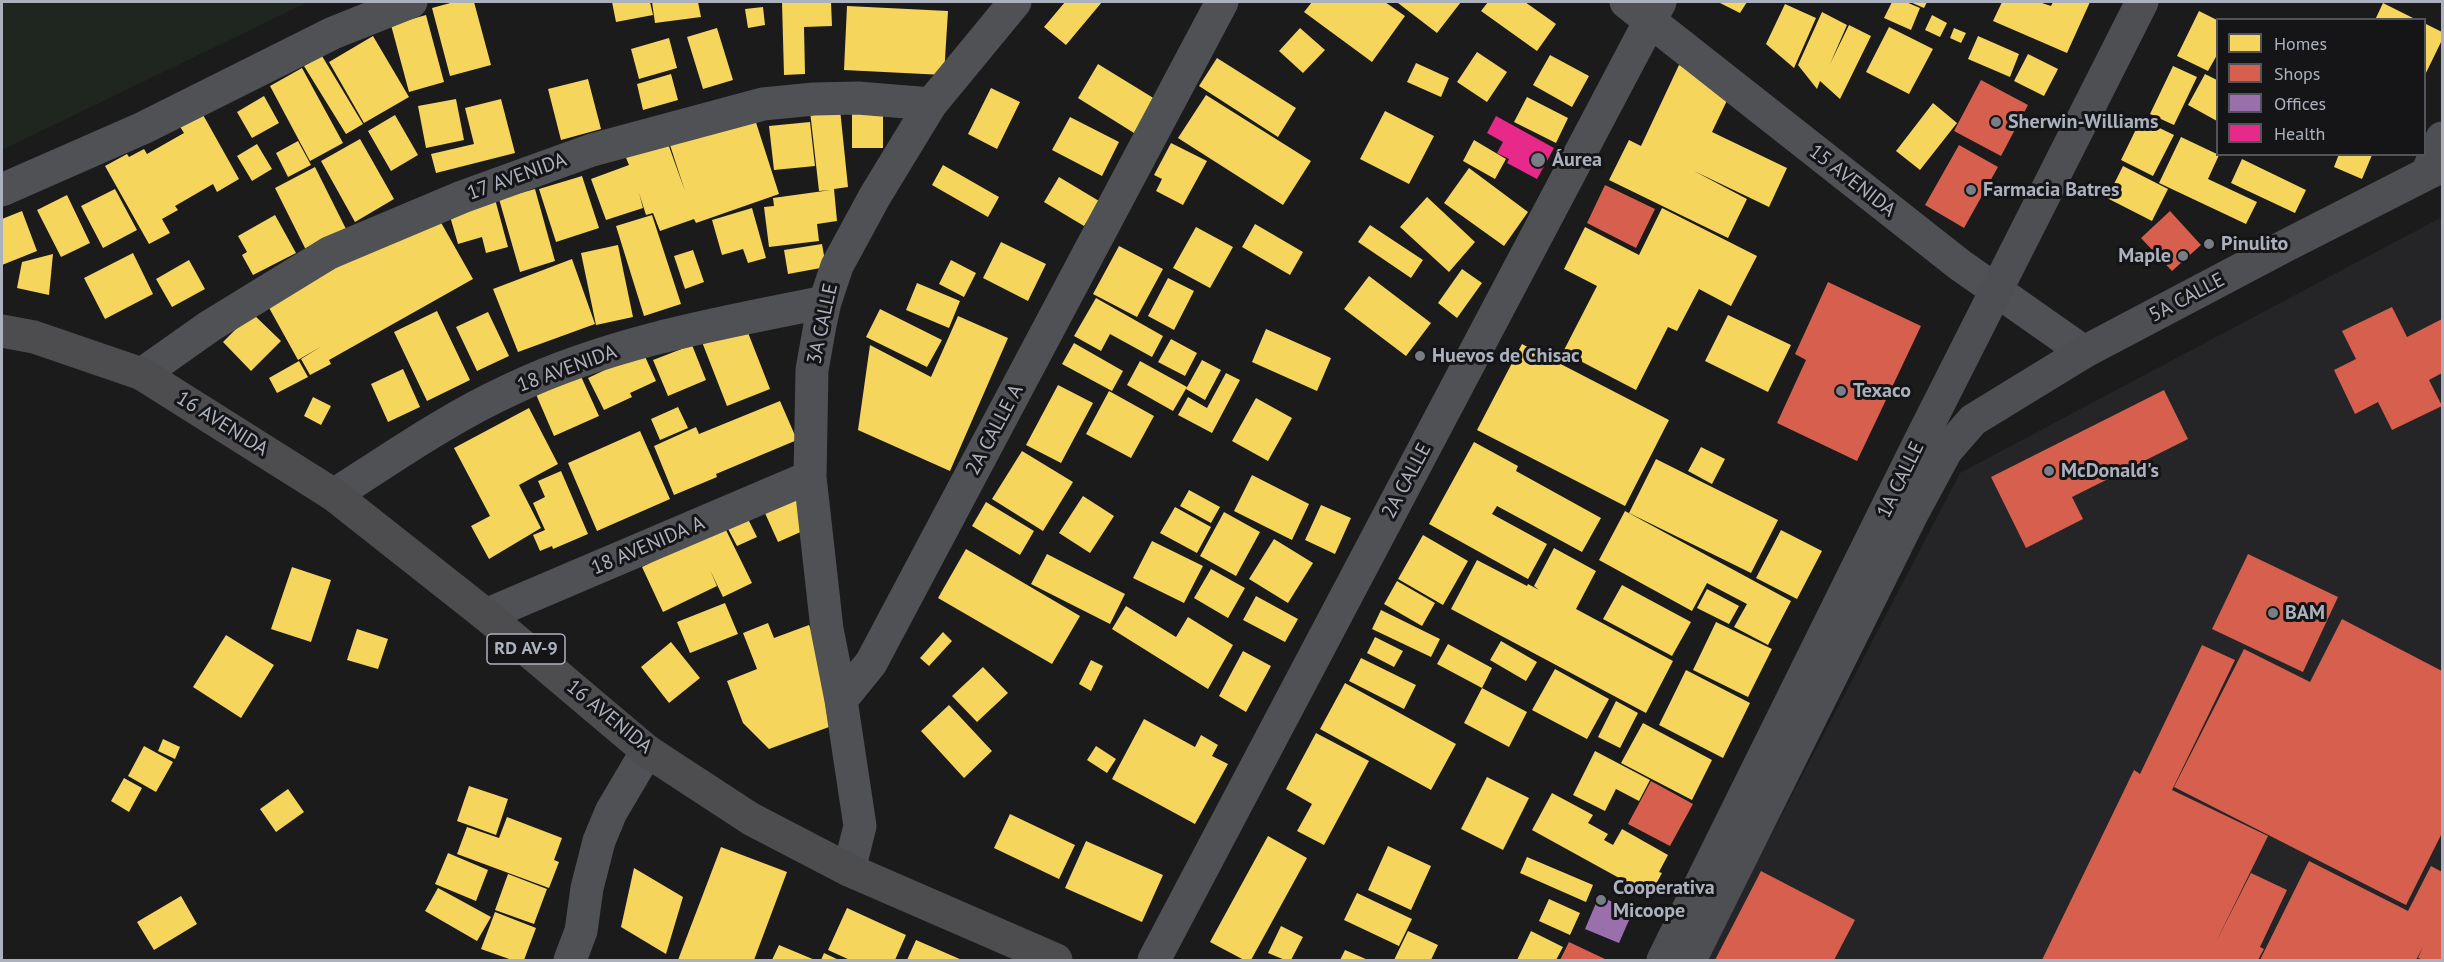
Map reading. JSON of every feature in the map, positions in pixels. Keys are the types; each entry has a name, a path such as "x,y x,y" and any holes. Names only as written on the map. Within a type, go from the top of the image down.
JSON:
{"main road":[{"name":"1A CALLE","path":"1663,960 2142,2"},
{"path":"2435,169 2442,138"},
{"name":"5A CALLE","path":"1946,452 1973,420 2084,352 2435,169"},
{"name":"16 AVENIDA","path":"2,331 34,338 142,374 334,495 486,615 647,751 751,819 849,870 1056,960"},
{"name":"1A CALLE","path":"1690,960 1912,514 1946,452"}],"street":[{"path":"2,190 143,128 333,33 411,2"},
{"name":"3A CALLE","path":"841,700 827,629 810,477 813,370 825,302 837,266 931,104 1015,2"},
{"name":"2A CALLE A","path":"841,700 871,663 1222,2"},
{"name":"15 AVENIDA","path":"1646,7 1864,191 1995,292 2084,352"},
{"name":"2A CALLE","path":"1154,960 1646,7"},
{"name":"17 AVENIDA","path":"142,374 210,326 329,253 462,197 592,150 763,104 858,98 931,104"},
{"name":"18 AVENIDA","path":"334,495 458,416 525,383 574,363 724,322 825,302"},
{"name":"18 AVENIDA A","path":"486,615 810,477"},
{"path":"841,700 860,825 849,870"},
{"path":"570,960 580,931 587,888 599,841 611,812 647,751"}],"shaded area":[{"path":"2,2 308,2 2,150"},
{"path":"2442,217 2442,960 1706,960 1960,473"}],"building: Homes":[{"path":"454,2 474,2 491,65 450,76 432,8"},
{"path":"612,2 650,2 653,15 616,22"},
{"path":"652,2 698,2 701,17 655,23"},
{"path":"782,2 831,2 832,26 804,27 805,74 784,75"},
{"path":"1065,2 1102,2 1066,45 1044,27"},
{"path":"1312,2 1385,2 1405,16 1372,62 1304,12"},
{"path":"1399,2 1461,2 1437,33"},
{"path":"1488,2 1525,2 1556,24 1537,51 1481,11"},
{"path":"1718,2 1747,2 1740,13"},
{"path":"1892,2 1906,2 1920,8 1911,30 1884,18"},
{"path":"1910,2 1927,2 1924,8"},
{"path":"2002,2 2039,2 2051,6 2053,2 2090,2 2067,53 1993,21"},
{"path":"2383,3 2413,18 2376,18"},
{"path":"1785,4 1816,18 1794,68 1766,44"},
{"path":"847,6 948,11 944,75 844,70"},
{"path":"763,7 765,25 748,28 745,9"},
{"path":"2199,11 2216,20 2216,57 2208,71 2177,56"},
{"path":"1822,12 1847,25 1830,64 1849,25 1871,36 1840,99 1820,81 1817,89 1798,65"},
{"path":"426,15 444,82 409,92 391,25"},
{"path":"1932,15 1947,23 1940,37 1925,30"},
{"path":"2426,24 2442,32 2442,40 2426,73"},
{"path":"1889,27 1933,49 1909,94 1866,72"},
{"path":"717,28 733,80 703,89 687,37"},
{"path":"1300,28 1325,50 1303,73 1279,51"},
{"path":"1954,28 1966,33 1961,43 1950,38"},
{"path":"373,36 409,97 364,123 329,62"},
{"path":"1978,36 2019,54 2010,77 1968,59"},
{"path":"669,38 677,68 639,79 631,49"},
{"path":"1477,52 1507,72 1487,102 1457,82"},
{"path":"2028,54 2058,69 2044,96 2014,81"},
{"path":"1550,55 1589,76 1572,107 1533,85"},
{"path":"322,56 363,124 346,134 304,66"},
{"path":"1217,58 1296,108 1278,137 1199,86"},
{"path":"1416,63 1449,78 1441,97 1407,82"},
{"path":"1098,64 1155,99 1134,133 1078,98"},
{"path":"1679,65 1732,90 1712,132 1787,168 1769,207 1694,171 1747,199 1728,238 1609,180 1629,140 1641,146"},
{"path":"2173,66 2197,77 2174,125 2150,114"},
{"path":"302,68 343,143 310,161 270,86"},
{"path":"671,74 678,100 643,110 637,84"},
{"path":"2205,74 2216,80 2216,120 2188,105"},
{"path":"588,79 601,129 561,140 548,89"},
{"path":"991,88 1020,102 997,149 968,134"},
{"path":"1206,95 1311,161 1283,205 1178,138"},
{"path":"264,96 279,123 252,138 237,112"},
{"path":"1527,97 1568,118 1556,143 1514,122"},
{"path":"456,99 464,140 426,148 418,106"},
{"path":"501,99 515,153 436,173 431,154 474,144 465,108"},
{"path":"1933,103 1957,123 1920,170 1896,151"},
{"path":"840,109 848,187 834,189 837,221 817,224 819,241 769,247 764,207 774,206 773,198 831,190 819,191 810,111"},
{"path":"752,110 779,194 696,223 694,219 660,231 653,213 646,215 639,193 643,208 606,220 591,179 629,165 624,153 666,138 685,191 668,139"},
{"path":"1385,111 1434,136 1409,184 1360,159"},
{"path":"883,112 883,148 852,148 852,113"},
{"path":"202,113 239,179 217,192 213,184 175,206 178,210 162,219 170,233 149,244 105,166 127,154 129,157 144,149 147,154 184,133 179,125"},
{"path":"395,115 418,155 391,171 368,131"},
{"path":"1070,117 1119,142 1102,176 1052,150"},
{"path":"2141,119 2174,135 2153,176 2121,160"},
{"path":"810,122 815,166 774,170 769,126"},
{"path":"2181,137 2219,156 2208,179 2257,202 2246,224 2159,183"},
{"path":"360,139 394,199 355,222 321,161"},
{"path":"1474,140 1506,159 1495,179 1463,161"},
{"path":"298,141 311,165 288,177 276,153"},
{"path":"1171,143 1207,161 1183,205 1156,191 1162,179 1154,175"},
{"path":"257,144 272,169 252,181 237,156"},
{"path":"2338,156 2372,156 2362,179 2334,167"},
{"path":"2242,159 2306,190 2295,213 2231,183"},
{"path":"943,165 999,197 988,217 932,185"},
{"path":"2123,166 2168,189 2152,221 2107,198"},
{"path":"315,167 346,229 306,250 275,188"},
{"path":"1469,168 1528,212 1504,246 1444,203"},
{"path":"582,176 599,228 556,242 539,189"},
{"path":"1059,177 1099,201 1084,226 1044,202"},
{"path":"115,189 137,230 103,248 81,206"},
{"path":"535,189 555,261 520,272 499,199"},
{"path":"67,195 90,243 61,257 37,210"},
{"path":"1427,197 1475,242 1449,272 1400,227"},
{"path":"495,199 508,247 486,253 482,237 458,244 449,213"},
{"path":"752,208 766,258 748,263 743,249 722,255 712,220"},
{"path":"1662,208 1757,256 1731,306 1699,289 1677,331 1668,327 1636,390 1563,352 1597,286 1564,269 1585,227 1639,255"},
{"path":"22,211 37,251 2,265 2,219"},
{"path":"435,212 473,279 329,360 331,364 310,375 301,359 322,346 298,360 268,306"},
{"path":"275,215 296,253 253,275 242,255 247,252 238,236"},
{"path":"652,215 681,304 644,316 616,226"},
{"path":"1255,224 1303,252 1290,275 1242,247"},
{"path":"1370,225 1423,260 1411,278 1358,242"},
{"path":"1196,227 1233,247 1210,288 1173,268"},
{"path":"1001,242 1046,264 1028,301 983,278"},
{"path":"822,244 826,267 788,274 784,250"},
{"path":"618,245 633,317 596,325 581,253"},
{"path":"1119,246 1163,269 1137,317 1093,294"},
{"path":"693,250 704,282 685,289 674,256"},
{"path":"133,253 153,294 105,319 84,278"},
{"path":"53,254 49,295 17,288 22,262"},
{"path":"572,259 595,324 518,352 493,289"},
{"path":"189,260 205,289 172,307 156,279"},
{"path":"951,260 976,273 964,297 939,284"},
{"path":"1462,269 1482,283 1457,318 1438,303"},
{"path":"1369,276 1431,323 1406,356 1344,309"},
{"path":"1168,278 1194,291 1174,330 1148,316"},
{"path":"917,283 960,301 949,328 906,310"},
{"path":"1096,298 1163,336 1152,357 1110,334 1101,351 1074,336"},
{"path":"880,309 942,340 927,367 866,337"},
{"path":"437,311 470,380 427,401 394,332"},
{"path":"488,312 509,356 477,371 456,327"},
{"path":"252,313 281,341 251,371 223,342"},
{"path":"1728,315 1791,345 1768,392 1705,361"},
{"path":"958,316 1008,338 950,471 858,430 870,345 931,377"},
{"path":"745,325 770,389 727,406 702,342"},
{"path":"1266,329 1331,358 1317,391 1252,362"},
{"path":"1171,339 1197,353 1185,376 1158,362"},
{"path":"1074,343 1123,371 1112,391 1062,364"},
{"path":"1522,344 1669,420 1625,506 1477,430"},
{"path":"692,345 706,380 668,396 653,360"},
{"path":"643,352 656,381 630,393 632,397 604,410 588,378"},
{"path":"1202,360 1221,370 1205,400 1186,389"},
{"path":"299,361 308,377 277,393 269,378"},
{"path":"1140,361 1187,387 1173,411 1127,385"},
{"path":"403,369 420,407 388,422 371,384"},
{"path":"579,372 599,416 554,436 535,392"},
{"path":"1226,373 1240,380 1212,433 1178,415 1188,397 1207,408"},
{"path":"1058,385 1093,403 1061,463 1026,445"},
{"path":"1109,391 1154,416 1131,458 1086,434"},
{"path":"313,397 331,406 321,425 304,416"},
{"path":"1256,398 1292,418 1268,461 1232,441"},
{"path":"780,401 797,440 716,474 717,477 674,495 654,446 696,427 699,434"},
{"path":"678,407 688,428 660,440 651,419"},
{"path":"529,408 558,464 519,485 541,528 489,559 471,526 490,516 454,448"},
{"path":"640,431 670,499 597,531 568,463"},
{"path":"1474,442 1518,466 1516,471 1601,518 1582,552 1497,506 1492,514 1547,544 1528,579 1429,524"},
{"path":"1701,447 1725,459 1712,484 1688,471"},
{"path":"1022,451 1073,482 1043,531 992,499"},
{"path":"1656,459 1778,520 1751,573 1629,513"},
{"path":"561,471 588,534 553,549 552,546 540,551 533,535 545,530 533,503 545,497 538,481"},
{"path":"1252,475 1309,504 1292,540 1234,511"},
{"path":"1189,490 1220,507 1211,523 1180,506"},
{"path":"799,496 812,527 778,542 764,511"},
{"path":"1083,496 1114,516 1090,553 1059,533"},
{"path":"986,502 1034,531 1020,555 972,526"},
{"path":"1321,505 1351,518 1335,554 1305,540"},
{"path":"1175,507 1211,527 1197,553 1160,533"},
{"path":"1625,511 1791,601 1768,645 1734,627 1747,604 1707,583 1692,611 1599,560"},
{"path":"1224,512 1260,532 1236,576 1200,556"},
{"path":"747,517 757,537 737,546 727,527"},
{"path":"724,526 752,583 723,597 710,570 717,586 663,612 642,567"},
{"path":"1781,530 1822,551 1797,599 1756,578"},
{"path":"1423,535 1468,561 1443,605 1398,579"},
{"path":"1274,539 1313,563 1288,603 1249,579"},
{"path":"1152,541 1203,566 1184,603 1133,578"},
{"path":"1554,548 1596,571 1576,609 1673,661 1646,713 1451,609 1477,560 1539,590 1534,586"},
{"path":"966,549 1080,616 1052,664 938,598"},
{"path":"1047,554 1125,594 1110,624 1031,584"},
{"path":"292,567 331,580 311,642 271,629"},
{"path":"1211,569 1245,588 1228,618 1194,598"},
{"path":"1397,581 1435,603 1422,626 1384,604"},
{"path":"1622,585 1691,622 1672,656 1603,619"},
{"path":"1707,589 1739,606 1729,624 1697,608"},
{"path":"1256,596 1298,619 1285,642 1243,620"},
{"path":"725,603 738,634 690,653 677,622"},
{"path":"1126,606 1176,637 1188,617 1233,645 1208,689 1112,629"},
{"path":"1381,610 1440,639 1431,657 1372,629"},
{"path":"1716,622 1772,649 1748,697 1693,670"},
{"path":"768,623 774,638 809,625 816,644 829,727 769,749 743,723 727,681 757,669 743,633"},
{"path":"357,629 388,639 378,669 347,660"},
{"path":"943,632 952,641 929,666 920,658"},
{"path":"226,635 274,665 241,718 193,687"},
{"path":"1375,637 1403,651 1394,667 1367,653"},
{"path":"1501,641 1537,662 1526,681 1490,660"},
{"path":"671,642 700,678 669,703 641,667"},
{"path":"1448,644 1492,668 1482,688 1437,664"},
{"path":"1243,651 1271,666 1246,712 1219,696"},
{"path":"1361,658 1416,685 1404,709 1349,681"},
{"path":"1091,660 1103,666 1091,691 1079,684"},
{"path":"983,667 1008,693 977,722 952,696"},
{"path":"1555,669 1609,699 1587,739 1532,710"},
{"path":"1686,670 1750,703 1723,758 1659,725"},
{"path":"1345,683 1456,744 1431,790 1320,729"},
{"path":"1482,688 1527,712 1509,747 1464,723"},
{"path":"1616,701 1638,713 1620,748 1598,737"},
{"path":"949,705 992,751 964,778 921,731"},
{"path":"1144,719 1195,747 1201,735 1218,745 1212,756 1228,764 1195,824 1112,779"},
{"path":"1643,723 1712,760 1692,800 1621,763"},
{"path":"1316,733 1369,761 1324,845 1297,831 1312,804 1286,789"},
{"path":"163,739 180,747 175,759 158,751"},
{"path":"144,746 173,762 156,792 128,776"},
{"path":"1096,746 1116,759 1107,773 1087,760"},
{"path":"1595,751 1650,780 1639,801 1616,789 1605,811 1573,795"},
{"path":"1487,777 1529,798 1503,850 1461,829"},
{"path":"124,778 142,788 129,812 111,801"},
{"path":"469,786 508,799 496,835 457,821"},
{"path":"288,789 304,812 276,832 260,809"},
{"path":"1552,793 1593,815 1588,823 1608,834 1604,840 1613,845 1622,829 1668,855 1659,872 1662,873 1650,895 1532,830"},
{"path":"1010,814 1075,845 1059,879 994,848"},
{"path":"507,817 562,838 554,860 559,862 549,888 457,854 467,827 499,838"},
{"path":"1268,836 1307,858 1251,960 1244,960 1210,942"},
{"path":"1086,841 1163,875 1142,922 1065,888"},
{"path":"1388,846 1431,866 1411,910 1368,890"},
{"path":"721,847 787,872 754,960 678,960"},
{"path":"448,853 488,870 476,901 435,884"},
{"path":"1527,857 1593,885 1586,902 1520,873"},
{"path":"634,868 683,897 666,954 621,927"},
{"path":"508,874 547,889 534,924 495,910"},
{"path":"438,888 491,917 477,941 425,911"},
{"path":"1357,893 1412,919 1399,946 1344,920"},
{"path":"181,896 197,924 154,950 137,922"},
{"path":"1549,899 1580,913 1570,935 1539,921"},
{"path":"847,908 906,935 895,960 850,960 828,950"},
{"path":"495,912 536,928 524,960 512,960 481,949"},
{"path":"1281,926 1303,937 1291,960 1268,953"},
{"path":"1408,931 1438,945 1431,960 1394,960"},
{"path":"1531,931 1563,947 1556,960 1517,960"},
{"path":"916,940 962,960 907,960"},
{"path":"779,945 815,960 772,960"},
{"path":"1345,950 1368,960 1340,960"},
{"path":"824,953 839,960 821,960"}],"building: Shops":[{"path":"1981,80 2028,105 2001,156 1954,131"},
{"path":"1959,145 1998,167 1964,228 1925,205"},
{"path":"1605,185 1655,209 1636,248 1587,223"},
{"path":"2170,211 2201,245 2172,271 2141,238"},
{"name":"Texaco","path":"1828,282 1921,326 1857,461 1777,423 1806,360 1795,354"},
{"path":"2392,307 2407,337 2442,319 2442,373 2429,380 2442,406 2392,430 2378,402 2355,414 2334,370 2356,359 2342,331"},
{"path":"2164,390 2188,439 2072,497 2083,519 2026,548 1991,477"},
{"path":"2248,554 2338,597 2303,672 2212,629"},
{"path":"2342,619 2442,671 2442,833 2406,905 2174,787 2244,649 2310,682"},
{"path":"2202,645 2235,660 2172,790 2268,836 2216,942 2251,873 2287,890 2260,947 2264,949 2258,960 2042,960 2134,770 2140,774"},
{"path":"1651,781 1693,804 1670,846 1628,824"},
{"path":"2309,861 2408,911 2431,866 2442,872 2442,960 2418,958 2423,947 2416,960 2260,960"},
{"path":"1761,871 1855,920 1834,960 1715,960"},
{"path":"1569,942 1607,960 1560,960"}],"building: Offices":[{"path":"1599,896 1633,911 1619,943 1585,929"}],"building: Health":[{"path":"1496,116 1554,148 1537,179 1507,163 1509,159 1497,153 1503,142 1487,133"}],"place":[{"name":"Sherwin-Williams","path":"1996,122"},
{"name":"Áurea","path":"1538,160"},
{"name":"Farmacia Batres","path":"1971,190"},
{"name":"Pinulito","path":"2209,244"},
{"name":"Maple","path":"2183,256"},
{"name":"Huevos de Chisac","path":"1420,356"},
{"name":"Texaco","path":"1841,391"},
{"name":"McDonald's","path":"2049,471"},
{"name":"BAM","path":"2273,613"},
{"name":"Cooperativa Micoope","path":"1601,900"}]}
